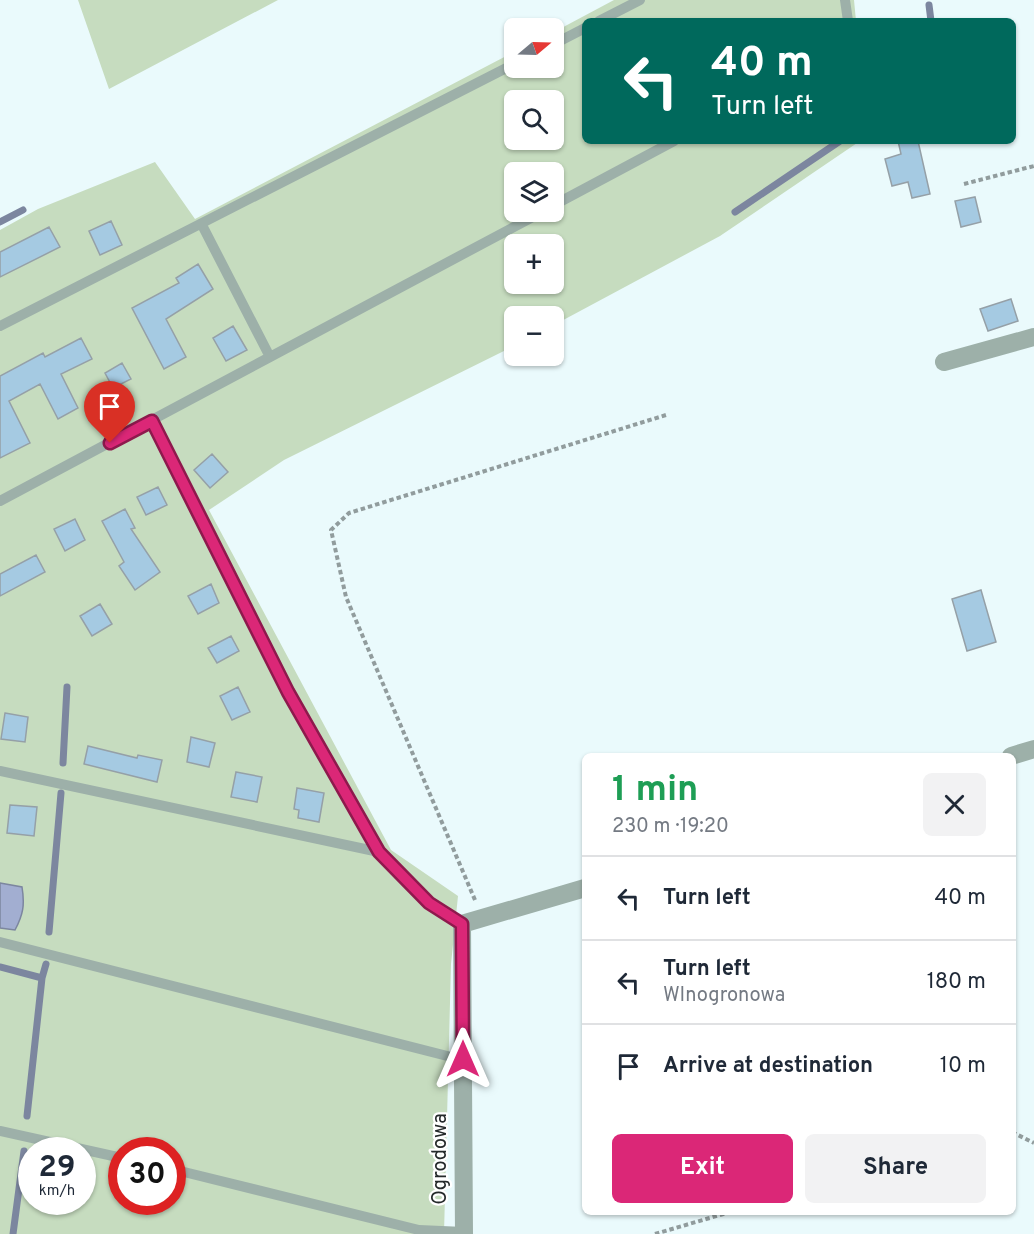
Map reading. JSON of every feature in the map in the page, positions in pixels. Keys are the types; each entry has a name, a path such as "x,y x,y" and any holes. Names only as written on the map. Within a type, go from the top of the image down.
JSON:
{"street":[{"path":"944,362 1034,337"},
{"path":"1016,754 1034,749"},
{"path":"462,924 582,889"},
{"name":"Ogrodowa","path":"462,924 464,1233"}],"lane":[{"path":"605,18 640,0"},
{"path":"844,0 847,18"},
{"path":"564,39 582,30"},
{"path":"0,326 504,69"},
{"path":"564,200 668,144"},
{"path":"0,501 523,222"},
{"path":"202,225 270,357"},
{"path":"152,421 288,692 379,852 429,903 462,924"},
{"path":"0,771 379,852"},
{"path":"0,942 463,1059"},
{"path":"0,1131 108,1155"},
{"path":"186,1172 419,1230 464,1233"}],"path":[{"path":"964,184 1034,166"},
{"path":"483,918 345,597 331,530 349,513 666,415"},
{"path":"1016,1134 1034,1143"},
{"path":"655,1234 720,1215"}],"green space":[{"path":"78,0 278,0 109,89"},
{"path":"614,0 854,0 856,18 582,18 582,144 856,144 720,236 564,320 564,306 504,306 504,351 284,460 209,510 391,850 458,896 451,964 444,1234 0,1234 0,230 38,209 155,162 195,219 504,57 504,78 564,78 564,27"}],"water":[{"path":"0,883 22,887 23,910 15,930 0,928"}],"building":[{"path":"899,144 919,144 930,194 912,198 908,182 892,186 885,159 901,154"},
{"path":"975,197 981,222 961,227 955,201"},
{"path":"111,221 122,245 100,255 89,231"},
{"path":"49,227 60,247 0,277 0,252"},
{"path":"198,264 213,289 166,319 186,357 164,369 132,308 179,283 176,278"},
{"path":"1011,299 1018,321 988,331 980,309"},
{"path":"233,326 247,350 226,361 213,338"},
{"path":"81,338 92,359 61,374 78,408 58,419 40,384 9,401 30,443 0,458 0,376 43,353 45,357"},
{"path":"122,363 131,379 113,388 105,373"},
{"path":"212,454 228,472 210,488 194,470"},
{"path":"158,487 167,505 146,515 137,497"},
{"path":"125,509 135,528 131,529 160,572 135,590 119,566 124,562 102,521"},
{"path":"75,519 85,540 65,551 54,529"},
{"path":"36,555 45,572 0,596 0,574"},
{"path":"211,584 219,603 198,614 188,596"},
{"path":"981,590 996,642 967,651 952,599"},
{"path":"100,604 112,624 92,636 80,616"},
{"path":"231,636 239,651 217,663 208,648"},
{"path":"238,687 250,712 232,720 220,696"},
{"path":"5,713 28,717 25,742 1,739"},
{"path":"191,737 215,743 209,767 187,762"},
{"path":"88,746 137,758 138,755 162,760 157,782 84,764"},
{"path":"236,772 262,777 257,802 231,797"},
{"path":"297,788 324,793 319,822 298,818 299,810 294,809"},
{"path":"10,805 37,807 34,836 7,833"}],"waterway":[{"path":"929,5 931,18"},
{"path":"735,212 836,144"},
{"path":"0,222 23,210"},
{"path":"63,763 67,687"},
{"path":"49,932 61,793"},
{"path":"27,1116 42,978 46,964"},
{"path":"0,967 42,978"},
{"path":"13,1234 18,1196"}],"route":[{"path":"110,443 152,421 288,692 379,852 429,903 462,924 463,1059"}]}
